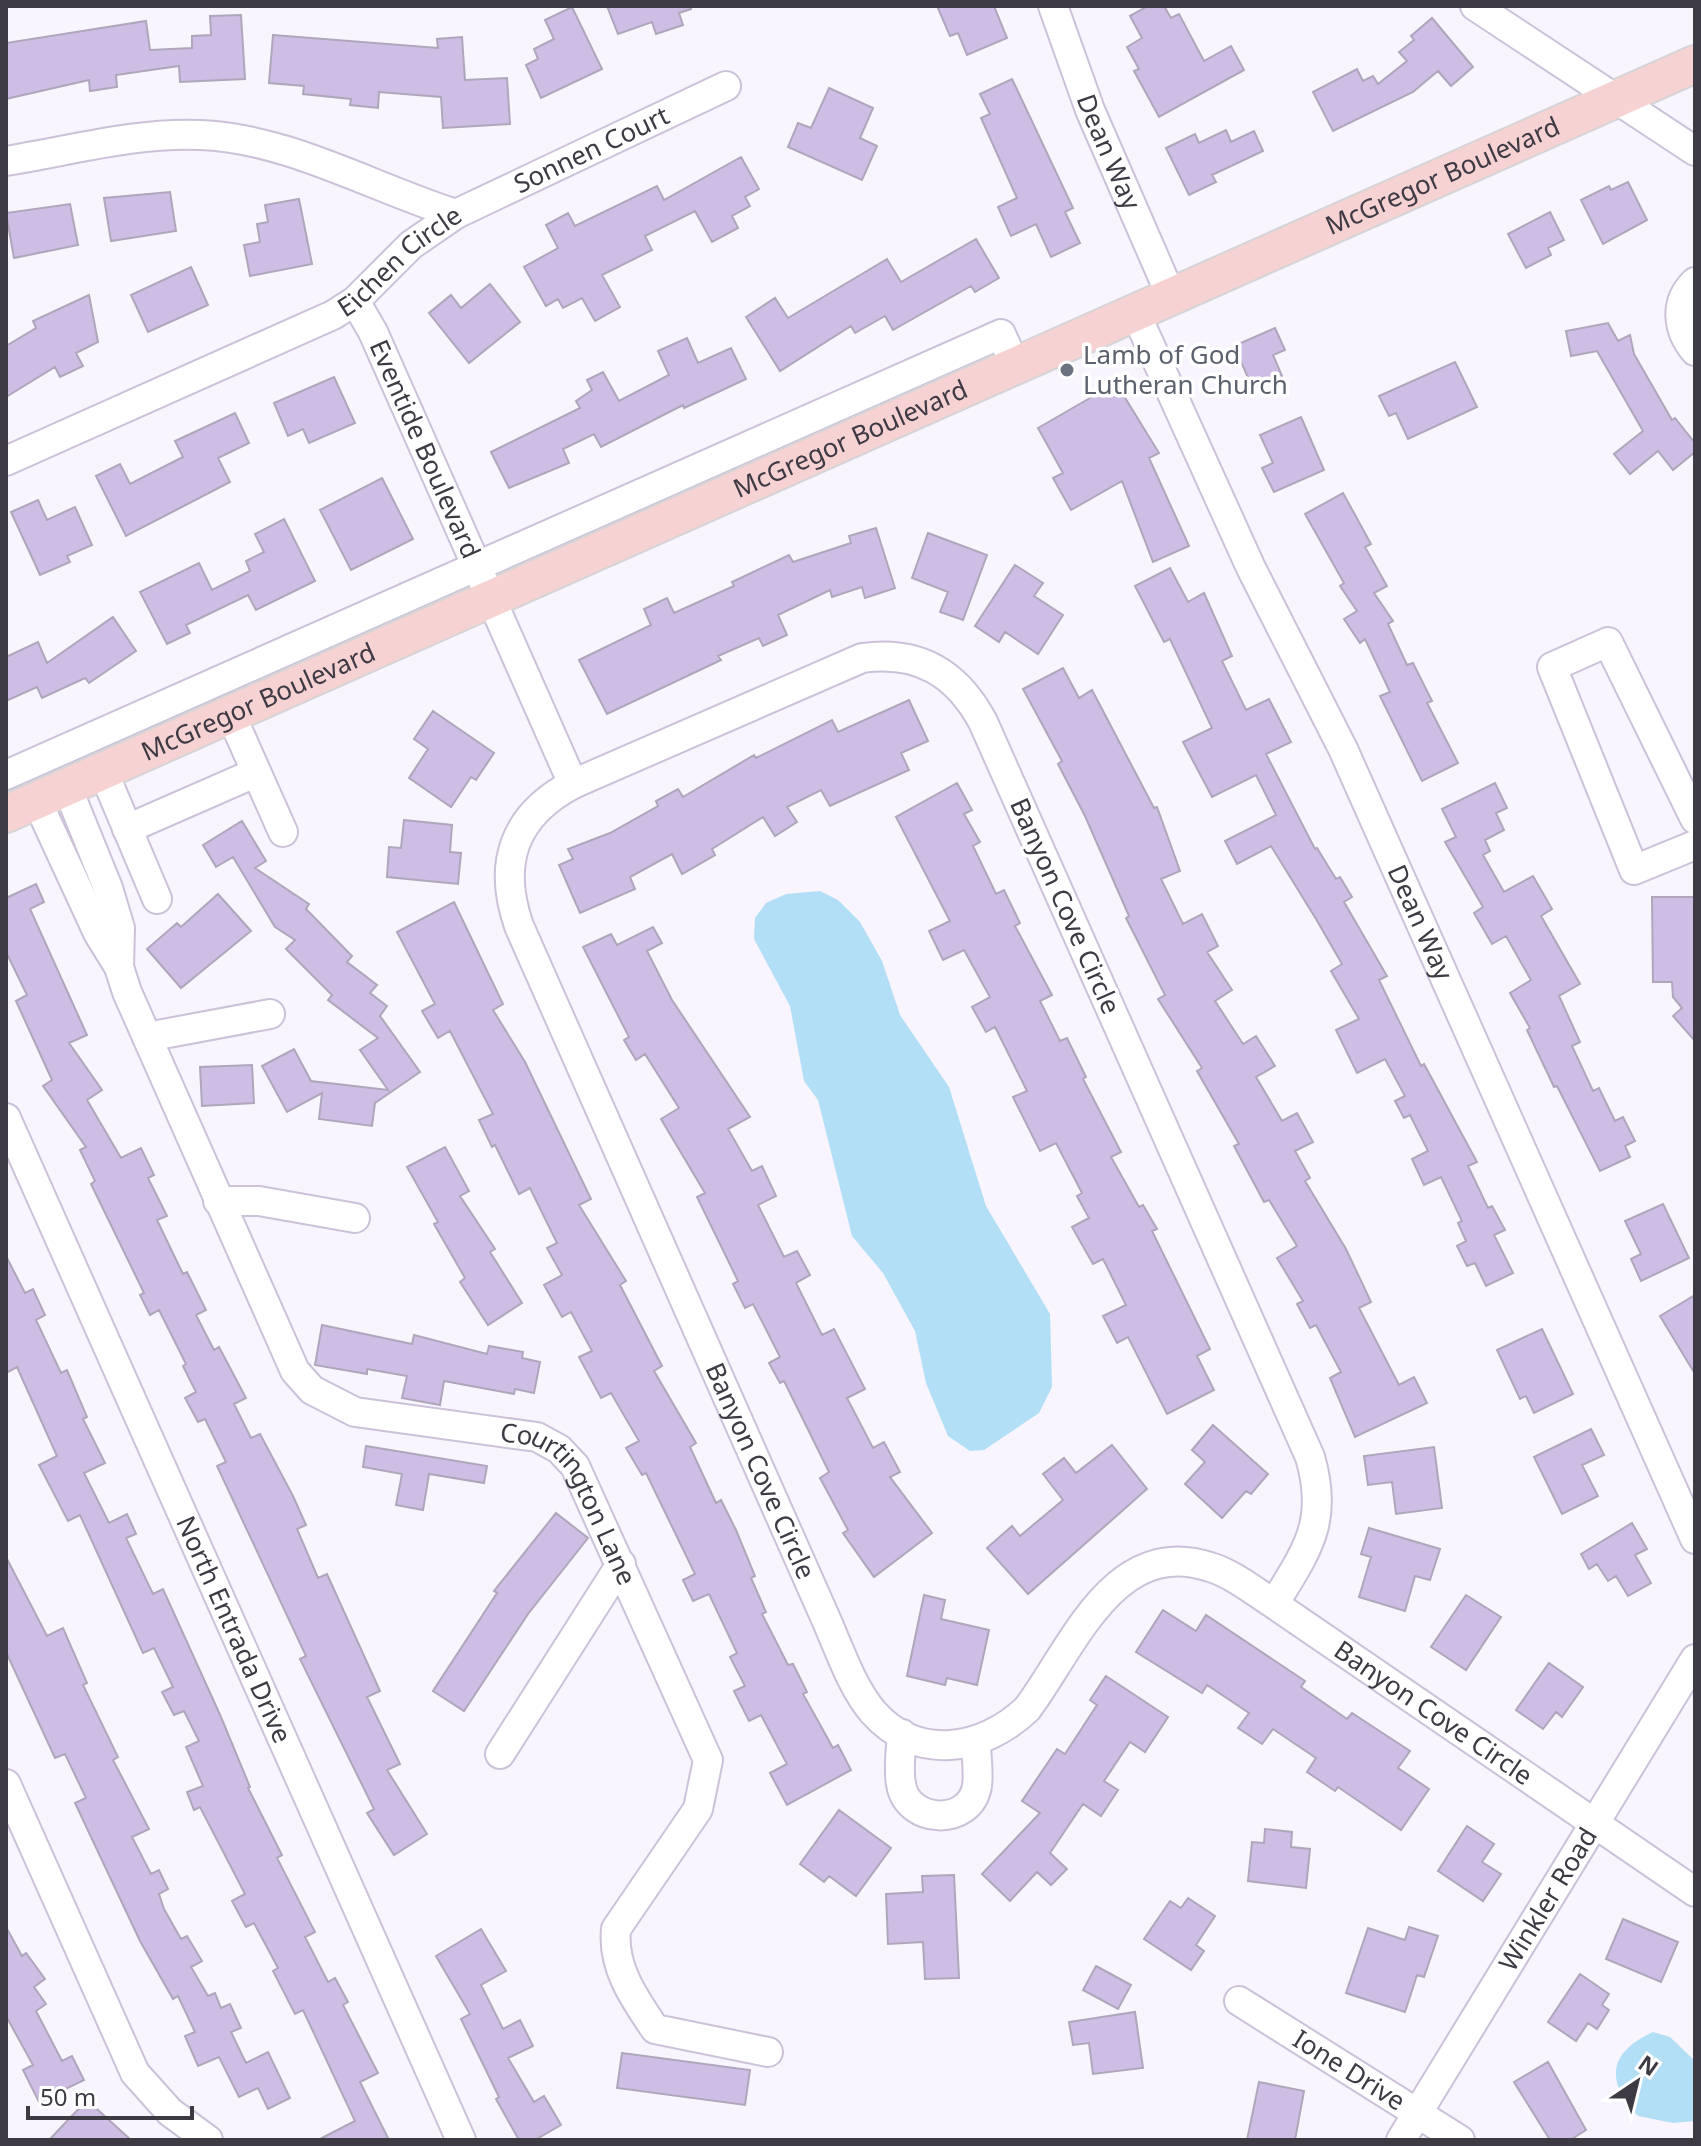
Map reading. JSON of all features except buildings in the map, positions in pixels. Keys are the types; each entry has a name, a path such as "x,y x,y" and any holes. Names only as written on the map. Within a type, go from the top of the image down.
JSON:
{"main road":[{"name":"McGregor Boulevard","path":"37,801 1695,64"}],"street":[{"name":"Dean Way","path":"1053,6 1090,110 1171,296"},
{"path":"1475,6 1695,151"},
{"name":"Sonnen Court","path":"456,214 726,86"},
{"name":"Eichen Circle","path":"6,161 171,136 222,137 296,156 456,214"},
{"name":"Eichen Circle","path":"6,461 308,328 355,301 411,245 456,214"},
{"path":"1695,282 1684,296 1679,317 1687,340 1695,351"},
{"name":"Eventide Boulevard","path":"355,301 373,332 493,599"},
{"name":"Dean Way","path":"1135,312 1251,568 1343,749 1695,1539"},
{"path":"6,775 1001,334 1015,365"},
{"path":"493,599 573,784"},
{"path":"1695,819 1608,642 1552,667 1634,870 1695,845"},
{"name":"Banyon Cove Circle","path":"1274,1604 1316,1529 1319,1505 1310,1457 983,722 956,681 936,667 911,658 885,655 862,658 573,784 552,795 535,810 520,832 511,854 508,879 511,904 825,1617 867,1702 902,1734 936,1746 976,1742 1009,1726 1027,1709 1100,1601 1115,1584 1138,1570 1187,1562 1211,1567 1274,1604 1695,1892"},
{"path":"231,715 283,832"},
{"path":"103,771 157,899"},
{"path":"127,829 255,773"},
{"name":"Courtington Lane","path":"37,801 98,933 119,967 218,1201 295,1371 312,1390 332,1404 355,1412 537,1437 559,1449 575,1466 588,1488 708,1760 698,1809 616,1929 614,1952 622,1974 655,2029 768,2052"},
{"path":"147,1037 270,1014"},
{"name":"North Entrada Drive","path":"6,1118 461,2140"},
{"path":"218,1201 259,1201 355,1218"},
{"path":"500,1754 621,1564"},
{"name":"Winkler Road","path":"1401,2140 1594,1824 1693,1669"},
{"path":"902,1734 901,1786 908,1802 930,1816 950,1816 970,1802 977,1787 976,1742"},
{"path":"6,1784 135,2073 170,2112 208,2140"},
{"name":"Ione Drive","path":"1239,2001 1460,2140"}],"water":[{"path":"820,891 838,900 860,922 882,961 900,1015 949,1087 986,1206 1050,1314 1052,1387 1039,1413 984,1450 970,1451 948,1436 926,1383 915,1331 883,1273 852,1236 818,1100 804,1081 790,1006 754,939 755,918 766,903 786,894"},
{"path":"1653,2032 1670,2037 1695,2061 1695,2121 1673,2123 1638,2116 1620,2091 1616,2069 1620,2059 1638,2040"}],"place":[{"name":"Lamb of God Lutheran Church","path":"1067,370"}]}
